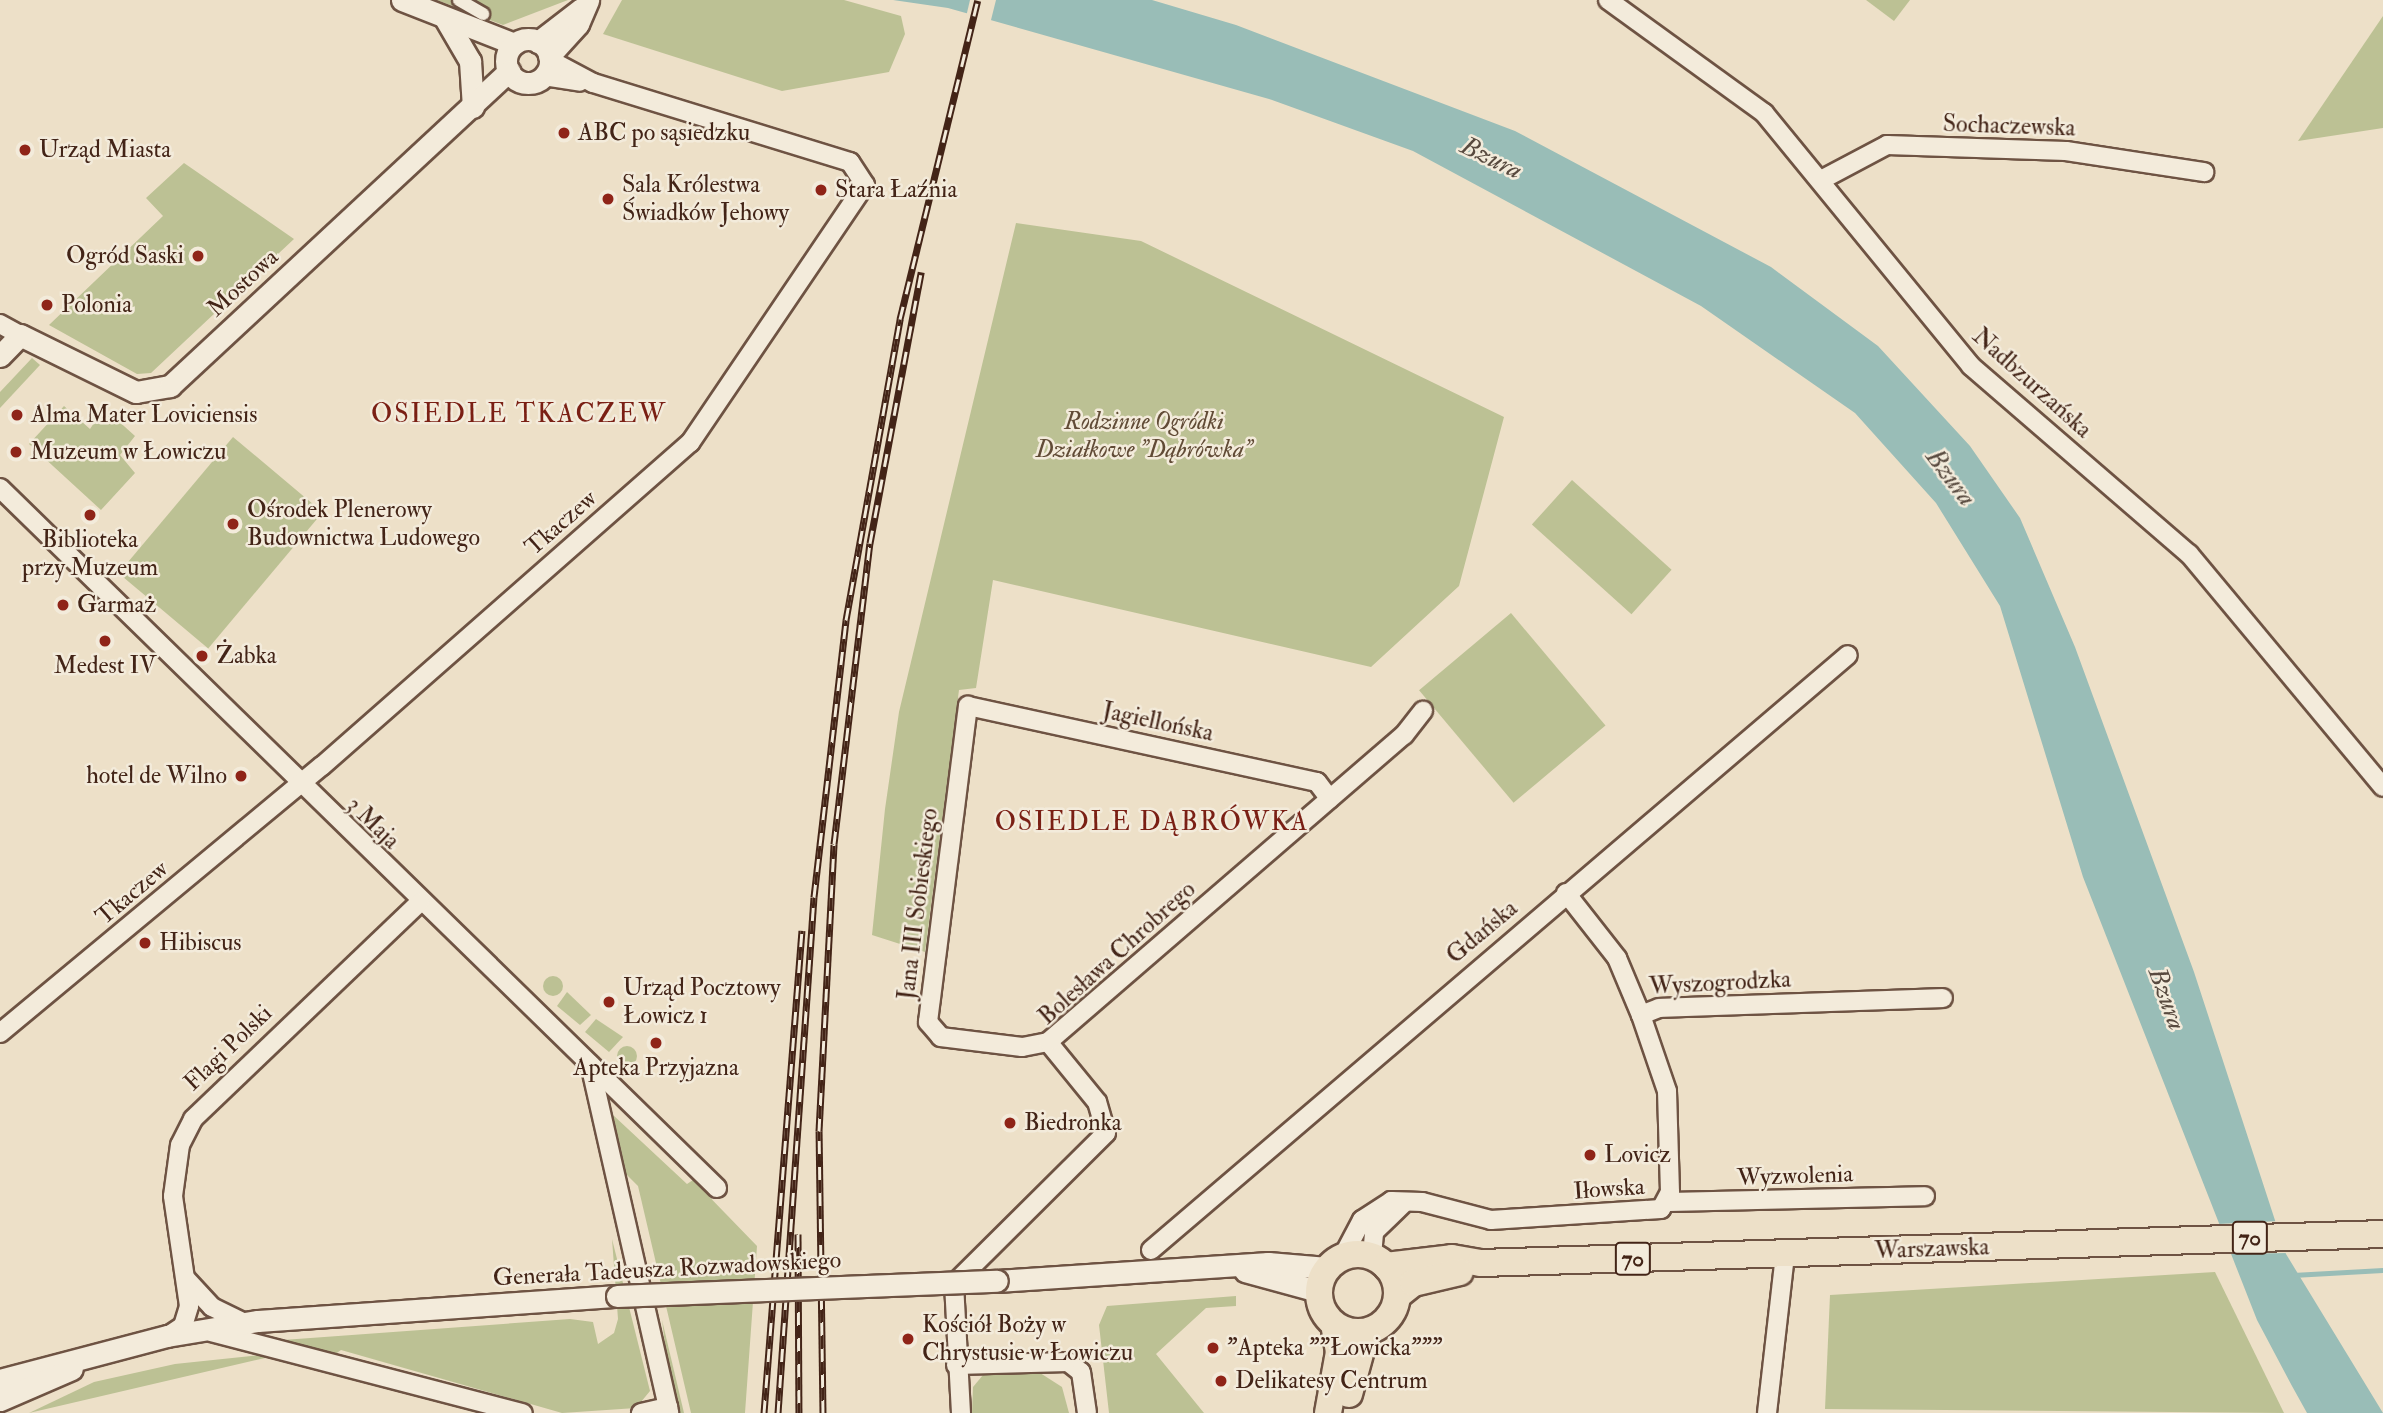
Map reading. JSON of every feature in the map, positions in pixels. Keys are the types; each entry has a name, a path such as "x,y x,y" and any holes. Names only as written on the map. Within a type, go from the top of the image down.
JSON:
{"main road":[{"name":"Warszawska","path":"1397,1296 1413,1283 1480,1264 2383,1234"},
{"name":"Warszawska","path":"1379,1261 1452,1258 1480,1264"},
{"name":"70","path":"1329,1272 1379,1261"},
{"path":"1379,1261 1397,1296"},
{"path":"1328,1413 1339,1352 1329,1272"},
{"name":"70","path":"1366,1332 1391,1315 1397,1296"},
{"path":"1334,1325 1366,1332 1345,1413"}],"street":[{"path":"401,0 446,20 512,64 545,58 578,24 586,4"},
{"path":"459,0 483,14"},
{"name":"Nadbzurzańska","path":"1608,0 1757,107 1821,180 1971,366 2189,554 2383,787"},
{"path":"446,20 470,61 473,107"},
{"path":"512,64 545,58"},
{"name":"Tkaczew","path":"0,1033 299,786 690,443 865,185 850,162 593,83 545,58"},
{"name":"Mostowa","path":"20,335 136,392 170,386 473,107 512,64"},
{"name":"Sochaczewska","path":"1821,180 1886,145 2067,151 2204,172"},
{"path":"0,324 20,335 0,356"},
{"name":"3 Maja","path":"0,488 299,786 717,1188"},
{"name":"Gdańska","path":"1151,1250 1848,655"},
{"name":"Jagiellońska","path":"968,706 1317,782 1330,799"},
{"name":"Jana III Sobieskiego","path":"968,706 928,1022 940,1037 1022,1047 1048,1042"},
{"name":"Bolesława Chrobrego","path":"956,1365 954,1284 1105,1133 1097,1102 1048,1042 1404,735 1423,711"},
{"name":"Wyszogrodzka","path":"1566,893 1617,958 1641,1015 1659,1008 1943,998"},
{"name":"Flagi Polski","path":"167,1336 187,1317 186,1279 174,1181 193,1119 420,902"},
{"name":"Iłowska","path":"1329,1272 1362,1220 1380,1204 1404,1203 1491,1220 1640,1214 1667,1202 1667,1091 1641,1015"},
{"path":"590,1064 668,1410 641,1413"},
{"name":"Wyzwolenia","path":"1667,1202 1925,1196"},
{"path":"1379,1261 1374,1232 1404,1203"},
{"path":"1767,1413 1784,1254"},
{"name":"Generała Tadeusza Rozwadowskiego","path":"0,1380 167,1336 245,1323 617,1296 1239,1269 1268,1263 1329,1272"},
{"path":"186,1279 212,1307 245,1323"},
{"path":"197,1330 272,1343 523,1413"},
{"name":"Generała Tadeusza Rozwadowskiego","path":"0,1400 100,1353"},
{"path":"961,1413 956,1365 1046,1359 1081,1372 1087,1413"}],"green space":[{"path":"437,0 568,0 503,25"},
{"path":"622,0 844,0 901,16 905,34 889,72 782,91 603,34"},
{"path":"1866,0 1910,0 1894,21"},
{"path":"2383,16 2383,128 2298,141"},
{"name":"Ogród Saski","path":"184,163 294,239 151,373 137,374 49,325 163,216 146,198"},
{"name":"Rodzinne Ogródki Działkowe \"Dąbrówka\"","path":"1016,223 1141,241 1504,417 1459,586 1371,667 993,580 976,688 959,690 925,952 872,935 885,809 899,712"},
{"path":"32,358 40,365 0,408 0,392"},
{"path":"64,406 90,429 104,408 135,436 120,455 135,473 101,510 29,444"},
{"path":"233,437 323,512 208,649 119,573"},
{"path":"1572,480 1672,570 1631,614 1532,525"},
{"path":"1511,613 1605,726 1514,803 1419,690"},
{"path":"553,976 560,979 563,986 560,993 553,996 546,993 543,986 546,979"},
{"path":"567,992 591,1015 580,1025 557,1006"},
{"path":"596,1019 623,1037 609,1052 585,1032"},
{"path":"627,1046 634,1049 637,1056 634,1063 627,1066 620,1063 617,1056 620,1049"},
{"path":"613,1115 687,1184 693,1180 757,1246 745,1413 691,1413 638,1186 626,1174"},
{"path":"612,1239 650,1391 636,1408 562,1413 341,1350 334,1355 283,1340 570,1319 593,1322 598,1344 614,1333 618,1319"},
{"path":"2215,1272 2284,1413 1825,1409 1830,1295"},
{"path":"1236,1296 1236,1306 1206,1308 1156,1354 1204,1413 1109,1413 1099,1325 1107,1306"},
{"path":"662,1320 684,1413 678,1413 669,1377"},
{"path":"271,1354 265,1358 29,1413 94,1382 175,1364"},
{"path":"1037,1371 1062,1387 1069,1413 972,1413 973,1387 983,1375"}],"water":[{"name":"Bzura","path":"893,0 1152,0 1236,25 1515,131 1771,267 1878,346 1970,446 2020,518 2075,647 2194,972 2286,1254 2383,1413 2307,1413 2257,1320 2083,877 2000,606 1936,503 1855,413 1701,306 1413,151 1269,99 948,8"}],"pier":[{"path":"970,0 996,0 990,24 966,17"},
{"path":"2280,1221 2290,1253 2229,1254 2218,1224"}],"waterway":[{"path":"2293,1275 2383,1270"}],"railway":[{"path":"778,1413 814,897 846,620 900,319 978,0"},
{"path":"823,1413 819,1131 834,844 870,543 921,272"},
{"path":"764,1413 802,930"},
{"path":"798,1234 799,1413"}],"place":[{"name":"ABC po sąsiedzku","path":"564,133"},
{"name":"Urząd Miasta","path":"25,150"},
{"name":"Stara Łaźnia","path":"821,190"},
{"name":"Sala Królestwa Świadków Jehowy","path":"608,199"},
{"name":"Ogród Saski","path":"198,256"},
{"name":"Polonia","path":"47,305"},
{"name":"Alma Mater Loviciensis","path":"17,415"},
{"name":"Muzeum w Łowiczu","path":"16,452"},
{"name":"Biblioteka przy Muzeum","path":"90,515"},
{"name":"Ośrodek Plenerowy Budownictwa Ludowego","path":"233,524"},
{"name":"Garmaż","path":"63,605"},
{"name":"Medest IV","path":"105,641"},
{"name":"Żabka","path":"202,656"},
{"name":"hotel de Wilno","path":"241,776"},
{"name":"Hibiscus","path":"145,943"},
{"name":"Urząd Pocztowy Łowicz 1","path":"609,1002"},
{"name":"Apteka Przyjazna","path":"656,1043"},
{"name":"Biedronka","path":"1010,1123"},
{"name":"Lovicz","path":"1590,1155"},
{"name":"Kościół Boży w Chrystusie w Łowiczu","path":"908,1339"},
{"name":"\"Apteka \"\"Łowicka\"\"\"","path":"1213,1348"},
{"name":"Delikatesy Centrum","path":"1221,1381"}],"district":[{"name":"OSIEDLE TKACZEW","path":"519,415"},
{"name":"OSIEDLE DĄBRÓWKA","path":"1152,823"}]}
